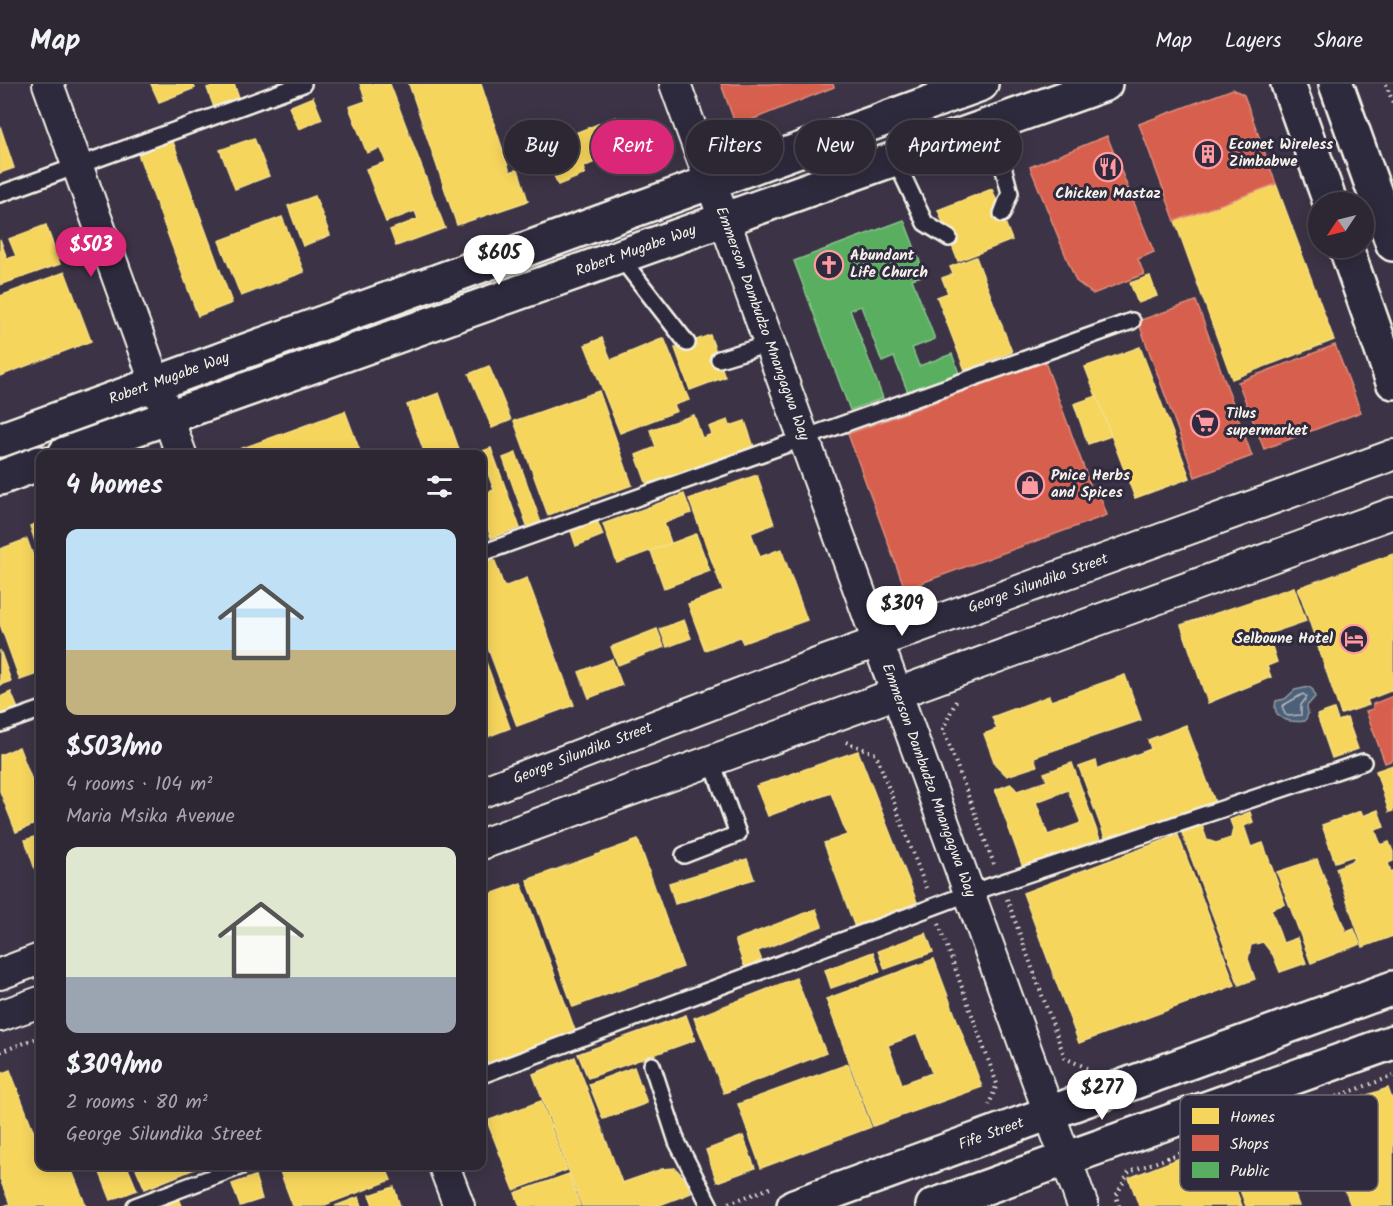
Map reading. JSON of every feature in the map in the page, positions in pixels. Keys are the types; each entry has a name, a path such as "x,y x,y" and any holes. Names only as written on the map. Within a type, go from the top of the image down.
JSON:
{"main road":[{"name":"Robert Mugabe Way","path":"0,440 981,84"},
{"name":"Robert Mugabe Way","path":"1003,120 1105,84"},
{"path":"1288,84 1326,192"},
{"path":"1336,84 1393,244"},
{"name":"Robert Mugabe Way","path":"76,450 887,161"},
{"path":"1350,258 1393,382"},
{"path":"0,478 36,464"},
{"name":"Fife Street","path":"794,1206 1393,988"},
{"path":"1245,1095 1393,1042"},
{"path":"933,1206 1180,1118"}],"street":[{"path":"48,84 180,450"},
{"name":"Emmerson Dambudzo Mnangagwa Way","path":"675,84 1083,1206"},
{"name":"George Silundika Street","path":"486,790 878,642 1393,455"},
{"path":"486,843 1393,513"},
{"path":"0,974 36,960"},
{"path":"0,1016 36,1003"},
{"path":"446,1170 459,1206"}],"lane":[{"path":"0,194 303,84"},
{"path":"901,174 925,223 949,238"},
{"path":"1002,214 1010,193 1005,174"},
{"path":"620,257 687,343"},
{"path":"486,552 1132,321"},
{"path":"719,359 770,344"},
{"path":"0,724 36,711"},
{"path":"684,855 738,834 712,762"},
{"path":"486,1074 970,893 1363,762"},
{"path":"652,1065 677,1142 710,1206"},
{"path":"135,1206 231,1170"}],"path":[{"path":"1386,84 1393,103"},
{"path":"0,1052 36,1038"},
{"path":"1341,1095 1393,1076"},
{"path":"1119,1206 1116,1196 1129,1172 1180,1153"}],"water":[{"path":"1309,687 1313,690 1315,697 1307,706 1308,714 1305,721 1288,721 1279,716 1275,707 1276,701 1285,699 1295,690"}],"building: Homes":[{"path":"151,84 193,84 195,88 159,102"},
{"path":"218,84 234,84 240,101 215,110 207,88"},
{"path":"360,84 390,84 445,228 396,246 390,230 418,219 415,211 386,222 366,169 386,162 380,148 367,153 349,107 366,101"},
{"path":"409,84 481,84 504,154 504,174 520,174 528,201 457,225"},
{"path":"313,97 322,119 299,129 289,107"},
{"path":"0,126 14,168 0,173"},
{"path":"591,127 591,164 583,167 585,174 558,185 553,174 579,174 579,132"},
{"path":"254,138 269,176 235,189 220,150"},
{"path":"172,139 232,303 198,316 137,151"},
{"path":"1276,184 1334,340 1232,379 1175,221"},
{"path":"992,189 1012,240 958,261 938,210"},
{"path":"315,196 330,235 303,246 288,206"},
{"path":"282,217 304,272 241,296 219,241"},
{"path":"46,225 60,264 0,285 0,239 7,259 16,256 9,239"},
{"path":"976,257 1012,352 965,370 937,297 948,293 942,278 953,274 950,267"},
{"path":"65,272 91,341 0,376 0,296"},
{"path":"1150,276 1157,296 1138,303 1130,283"},
{"path":"710,335 725,377 690,390 675,348"},
{"path":"602,338 611,360 664,338 689,400 674,405 677,411 620,433 585,345"},
{"path":"1140,347 1190,478 1135,498 1085,367"},
{"path":"489,366 511,420 492,428 469,374"},
{"path":"599,391 632,485 548,515 514,421"},
{"path":"439,393 459,450 424,450 407,405"},
{"path":"1097,396 1111,436 1088,444 1074,404"},
{"path":"345,411 360,450 240,450"},
{"path":"694,415 702,438 712,434 709,427 728,420 730,426 745,421 754,447 647,485 636,455 656,447 650,430"},
{"path":"491,448 520,528 491,538 486,524 486,493 494,490 486,468 486,450"},
{"path":"516,453 541,523 528,528 503,458"},
{"path":"757,475 774,524 751,533 760,557 781,549 807,620 743,643 740,637 705,650 688,604 723,591 689,499"},
{"path":"684,494 691,513 664,523 671,543 617,563 603,524"},
{"path":"596,518 603,535 576,546 570,528"},
{"path":"36,524 36,544 30,526"},
{"path":"696,534 710,571 664,588 651,551"},
{"path":"27,539 36,564 36,674 20,680 0,624 0,549"},
{"path":"492,553 504,587 527,578 574,705 517,726 486,643 486,555"},
{"name":"Selboune Hotel","path":"1393,554 1393,690 1367,700 1369,705 1341,714 1298,588"},
{"path":"1294,587 1306,621 1268,634 1277,662 1267,666 1271,677 1208,703 1181,625"},
{"path":"684,620 691,638 667,647 660,629"},
{"path":"657,629 664,647 618,665 611,647"},
{"path":"0,650 11,681 0,685"},
{"path":"612,659 622,685 589,698 579,672"},
{"path":"486,662 510,728 486,737"},
{"path":"1125,675 1141,720 1034,757 1037,766 1007,776 995,764 984,734 997,729 992,717 1049,696 1051,701"},
{"path":"11,692 18,709 0,716 0,697"},
{"path":"1334,709 1338,721 1347,718 1358,749 1332,758 1317,715"},
{"path":"1186,725 1215,802 1107,843 1079,767 1096,761 1098,769 1151,749 1148,740"},
{"path":"19,747 36,791 36,824 16,832 0,791 0,755"},
{"path":"858,751 919,907 856,930 824,843 847,835 831,793 768,816 756,786"},
{"path":"1072,763 1102,845 1025,873 995,790 1011,784 1017,791 1047,781 1044,773","holes":["1068,790 1081,823 1048,835 1036,802"]},
{"path":"1393,765 1393,811 1389,812 1376,771"},
{"path":"1378,810 1384,827 1375,830 1381,845 1389,842 1393,852 1393,861 1388,863 1391,872 1393,871 1393,936 1363,947 1336,868 1355,860 1353,856 1335,862 1322,825 1361,811 1363,816"},
{"path":"1250,812 1253,822 1244,826 1251,847 1263,843 1285,904 1271,909 1283,943 1297,938 1306,963 1280,972 1273,955 1263,942 1251,945 1248,959 1255,979 1239,985 1182,833 1202,826 1207,840 1216,843 1231,838 1233,828 1230,820"},
{"path":"1178,835 1235,985 1079,1043 1023,893"},
{"path":"36,836 36,872 25,840"},
{"path":"638,840 683,967 573,1007 527,880"},
{"path":"747,859 754,879 675,904 669,883"},
{"path":"1317,859 1346,932 1354,929 1360,944 1311,963 1277,872"},
{"path":"521,883 576,1033 486,1066 486,896"},
{"path":"816,909 822,926 758,951 762,961 745,968 735,940"},
{"path":"926,933 933,952 885,969 878,951"},
{"path":"873,952 880,971 831,988 825,970"},
{"path":"934,959 982,1087 873,1126 826,999","holes":["917,1034 932,1073 902,1084 888,1045"]},
{"path":"796,978 826,1053 724,1093 694,1018"},
{"path":"686,1015 695,1040 588,1078 578,1054"},
{"path":"575,1057 622,1183 662,1169 675,1168 685,1179 691,1193 657,1206 582,1206 533,1074"},
{"path":"848,1064 871,1127 761,1168 738,1104"},
{"path":"634,1067 647,1103 603,1119 589,1084"},
{"path":"10,1070 36,1138 36,1170 72,1170 86,1206 4,1206 10,1204 0,1179 0,1074"},
{"path":"1388,1088 1393,1102 1393,1206 1351,1206 1345,1191 1378,1191 1378,1095 1367,1095"},
{"path":"541,1101 567,1170 514,1190 487,1121"},
{"path":"743,1136 755,1168 717,1182 706,1150"},
{"path":"1180,1158 1180,1191 1236,1191 1242,1206 1139,1206 1129,1178"},
{"path":"99,1170 129,1170 137,1190 111,1200"},
{"path":"137,1170 192,1170 145,1189"},
{"path":"280,1170 387,1170 391,1180 322,1206 293,1206"},
{"path":"569,1174 580,1206 520,1206 515,1193"},
{"path":"255,1176 262,1199 240,1206 232,1184"},
{"path":"394,1187 400,1206 373,1206 370,1195"},
{"path":"1240,1191 1293,1191 1299,1206 1246,1206"},
{"path":"359,1197 362,1206 335,1206"},
{"path":"179,1198 182,1206 156,1206"}],"building: Shops":[{"path":"721,84 833,84 834,87 751,120 734,120"},
{"name":"Econet Wireless Zimbabwe","path":"1233,89 1244,95 1276,184 1175,221 1139,124"},
{"path":"1107,136 1154,252 1138,259 1144,274 1093,294 1076,281 1030,167"},
{"path":"1196,301 1252,456 1195,477 1138,321"},
{"path":"1335,345 1361,412 1264,449 1238,382"},
{"path":"1045,362 1091,487 1097,487 1107,515 905,589 848,434"},
{"path":"1393,696 1393,760 1385,763 1366,711 1373,709 1373,704"}],"building: Public":[{"path":"904,220 925,275 912,279 935,339 912,348 919,366 952,354 960,376 909,395 894,357 882,362 861,306 850,310 883,398 850,410 794,261"}],"place":[{"name":"Econet Wireless Zimbabwe","path":"1208,154"},
{"name":"Chicken Mastaz","path":"1108,167"},
{"name":"Abundant Life Church","path":"829,265"},
{"name":"Tilus supermarket","path":"1205,423"},
{"name":"Pnice Herbs and Spices","path":"1030,485"},
{"name":"Selboune Hotel","path":"1354,639"}]}
